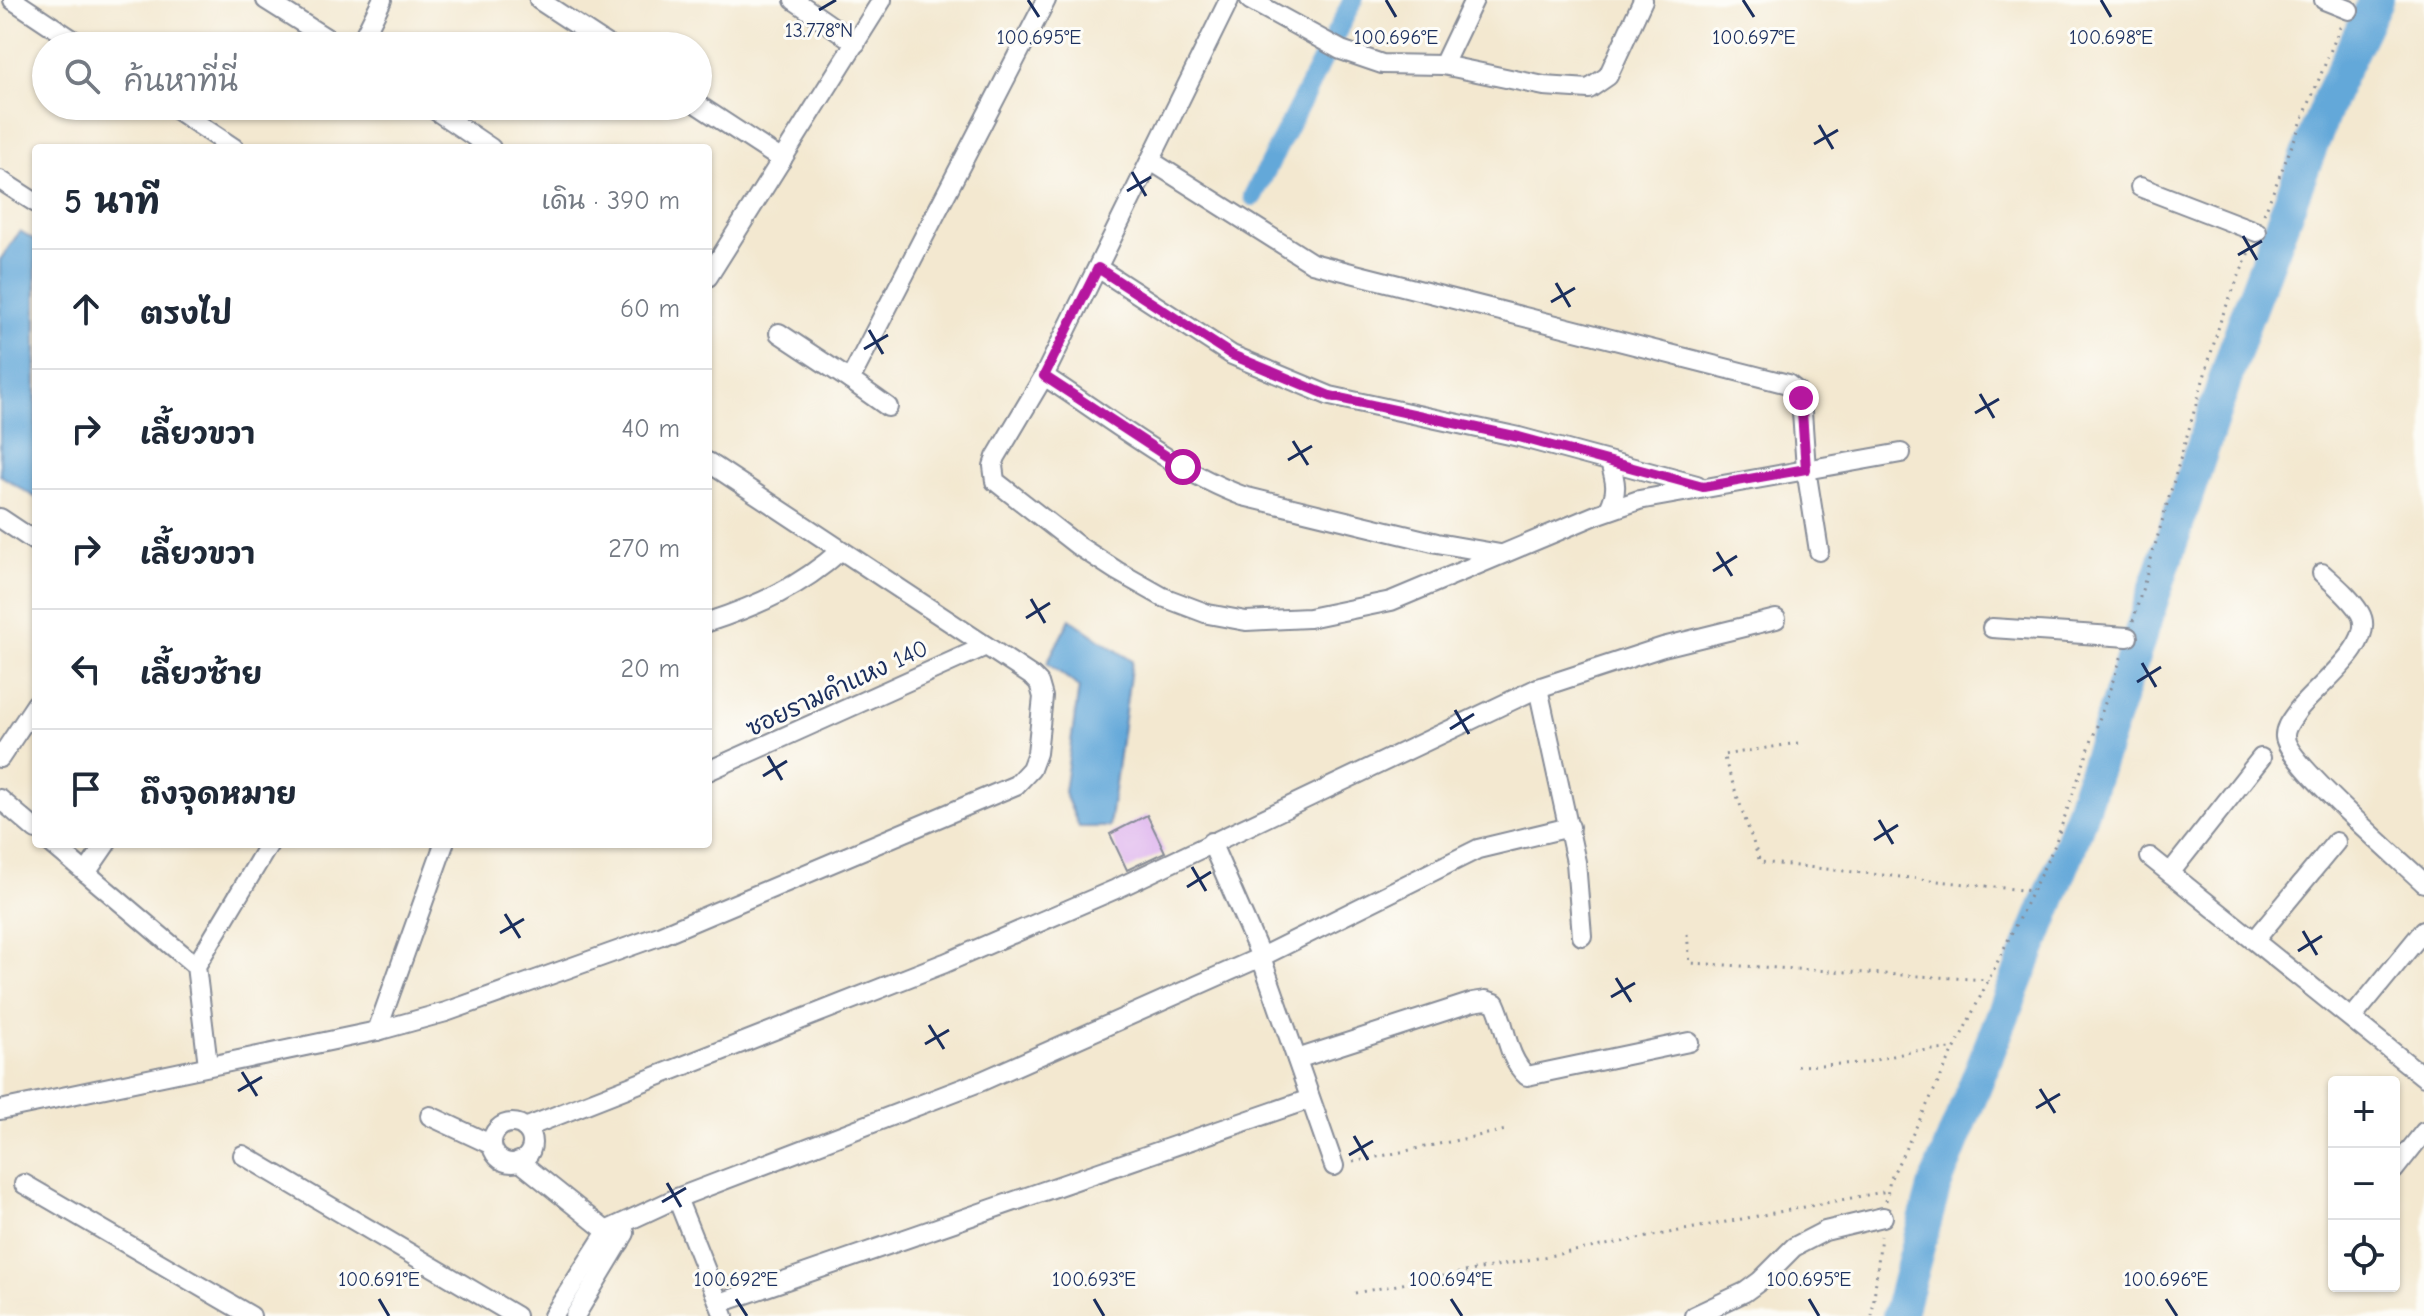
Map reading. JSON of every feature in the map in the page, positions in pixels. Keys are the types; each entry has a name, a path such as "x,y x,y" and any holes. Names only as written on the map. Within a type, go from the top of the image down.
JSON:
{"street":[{"path":"13,0 61,32"},
{"path":"266,0 317,32"},
{"path":"366,32 382,0"},
{"path":"539,0 588,32"},
{"path":"794,0 856,43"},
{"path":"712,271 882,0"},
{"path":"850,380 1046,0"},
{"path":"1229,0 1044,376 993,466 995,481 1077,545 1163,597 1208,614 1246,621 1309,618 1391,601 1609,509 1703,487 1901,453"},
{"path":"1250,0 1341,50 1382,64 1443,65 1544,86 1589,89 1608,76 1643,0"},
{"path":"1443,65 1474,0"},
{"path":"2324,0 2349,10"},
{"path":"712,114 782,160"},
{"path":"192,120 228,144"},
{"path":"450,120 485,144"},
{"path":"1151,161 1312,263 1788,384 1801,398 1806,469 1819,551"},
{"path":"0,180 32,200"},
{"path":"2140,187 2257,232"},
{"path":"1098,268 1232,355 1330,396 1519,437 1703,487"},
{"path":"779,333 888,407"},
{"path":"1044,376 1183,467 1243,496 1437,543 1500,554"},
{"path":"1609,509 1616,494 1610,463"},
{"path":"0,1110 377,1031 446,1012 659,936 1016,785 1031,769 1037,753 1042,689 1033,677 712,465"},
{"path":"2,522 32,540"},
{"path":"712,620 774,597 813,575 840,551"},
{"path":"2322,573 2359,612 2364,622 2364,632 2340,665 2288,724 2285,736 2287,745 2315,779 2424,883"},
{"path":"525,1128 945,963 1116,889 1538,688 1663,647 1776,619"},
{"path":"1992,628 2128,637"},
{"name":"ซอยรามคำแหง 140","path":"712,770 986,646"},
{"path":"1538,688 1570,827 1582,936"},
{"path":"0,758 32,710"},
{"path":"2170,873 2261,758"},
{"path":"0,799 32,827"},
{"path":"553,1316 614,1236 632,1220 677,1198 982,1081 1261,957 1478,849 1570,827"},
{"path":"1211,842 1261,957 1334,1166"},
{"path":"2255,940 2336,842"},
{"path":"57,848 196,966"},
{"path":"86,873 103,848"},
{"path":"208,1065 196,966 267,848"},
{"path":"377,1031 443,848"},
{"path":"2150,857 2424,1077"},
{"path":"2352,1018 2424,930"},
{"path":"1297,1059 1486,1000 1495,1003 1512,1057 1527,1076 1689,1042"},
{"path":"677,1198 722,1309 1310,1099"},
{"path":"430,1116 492,1145 499,1158 512,1162 529,1153 531,1146 525,1128 513,1123 495,1132 492,1145"},
{"path":"2400,1162 2424,1132"},
{"path":"243,1155 516,1316"},
{"path":"519,1161 614,1236"},
{"path":"24,1184 251,1316"},
{"path":"1694,1316 1745,1292 1794,1247 1825,1231 1883,1217"},
{"path":"575,1316 614,1236"}],"path":[{"path":"1872,1316 1890,1180 2054,847 2128,637 2221,319 2335,36 2349,10"},
{"path":"1798,743 1723,755 1760,862 2032,891"},
{"path":"1687,934 1690,963 1989,980"},
{"path":"1797,1066 1863,1063 1914,1051 1954,1049"},
{"path":"1334,1166 1506,1130"},
{"path":"1355,1293 1888,1191"}],"water":[{"path":"20,231 32,238 32,495 0,475 0,260"},
{"path":"1070,619 1132,661 1109,827 1079,827 1064,792 1079,687 1047,663"}],"building":[{"path":"1147,815 1165,852 1127,870 1110,834"}],"waterway":[{"path":"1253,196 1353,0"},
{"path":"1899,1316 1934,1188 2068,852 2244,323 2331,94 2376,0"}],"route":[{"path":"1183,467 1044,376 1098,268 1232,355 1330,396 1519,437 1703,487 1806,469 1801,398"}]}
